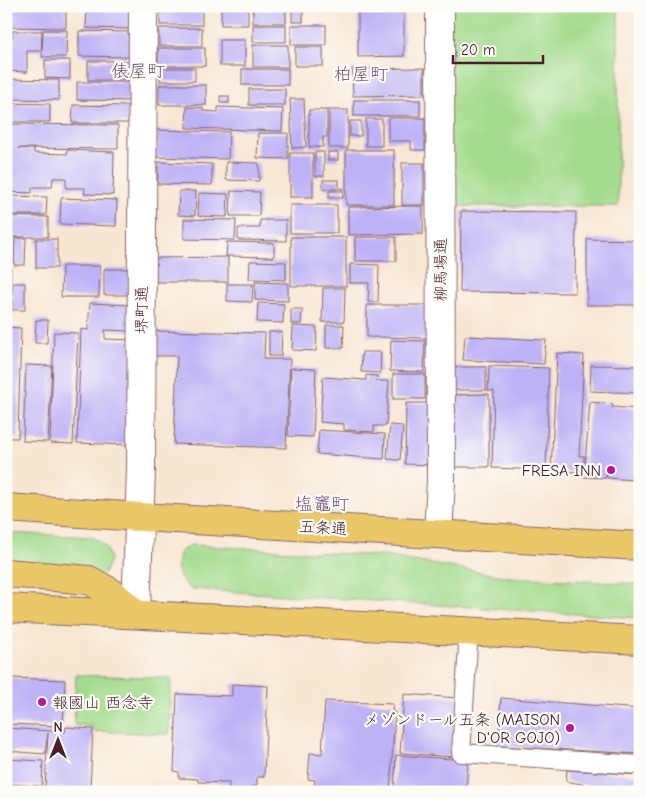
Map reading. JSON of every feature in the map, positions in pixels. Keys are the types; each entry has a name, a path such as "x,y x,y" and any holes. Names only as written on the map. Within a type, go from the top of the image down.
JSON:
{"highway":[{"name":"五条通","path":"6,508 640,546"},
{"path":"6,573 89,580 112,593 136,614"},
{"path":"6,608 640,640"}],"street":[{"name":"堺町通","path":"136,614 140,517 143,6"},
{"name":"柳馬場通","path":"438,533 441,481 440,6"}],"lane":[{"path":"469,631 461,753 640,765"}],"green space":[{"path":"448,6 618,6 618,206 448,206"},
{"path":"6,533 90,537 104,546 110,560 104,574 6,565"},
{"path":"190,545 383,556 509,577 640,584 640,618 191,589 180,578 178,565 179,553"},
{"path":"76,675 171,678 169,734 90,731 91,726 74,725"}],"building":[{"path":"7,6 66,6 66,28 7,27"},
{"path":"87,6 132,6 132,29 86,28"},
{"path":"160,6 202,6 202,25 160,25"},
{"path":"221,6 248,6 248,25 221,25"},
{"path":"253,6 286,6 286,23 253,23"},
{"path":"292,6 303,6 303,22 292,22"},
{"path":"309,6 330,6 330,10 309,11"},
{"path":"358,6 404,6 404,56 358,57"},
{"path":"253,25 286,25 286,42 253,42"},
{"path":"291,25 326,25 326,45 291,45"},
{"path":"159,28 202,28 202,46 159,46"},
{"path":"43,30 67,30 66,57 42,57"},
{"path":"12,31 42,31 41,51 27,51 27,72 6,71 6,38 12,38"},
{"path":"79,31 132,32 132,57 79,56"},
{"path":"220,40 245,40 245,66 220,66"},
{"path":"253,45 288,45 288,67 253,67"},
{"path":"295,47 323,47 323,66 295,66"},
{"path":"158,48 205,48 205,66 158,66"},
{"path":"45,60 70,60 70,79 45,78"},
{"path":"88,61 134,61 134,80 88,80"},
{"path":"160,68 195,68 195,81 160,81"},
{"path":"424,68 424,95 353,96 352,69"},
{"path":"242,69 288,69 288,85 242,85"},
{"path":"6,79 59,80 59,100 6,99"},
{"path":"77,82 133,82 133,101 77,100"},
{"path":"159,85 206,85 206,105 159,105"},
{"path":"249,89 285,89 285,105 249,105"},
{"path":"220,96 229,96 229,103 220,103"},
{"path":"290,99 304,99 306,147 292,148"},
{"path":"354,100 420,100 420,116 354,116"},
{"path":"6,103 50,104 50,122 6,122"},
{"path":"73,105 130,106 130,123 72,123"},
{"path":"187,107 203,108 203,111 218,112 218,107 283,109 282,131 186,128"},
{"path":"309,110 327,110 327,137 323,137 323,147 309,147"},
{"path":"329,110 348,110 348,148 329,148"},
{"path":"388,118 425,118 425,150 411,150 411,141 388,141"},
{"path":"366,119 382,119 382,146 366,146"},
{"path":"350,121 361,121 361,136 350,136"},
{"path":"6,124 118,125 118,149 18,148 34,149 34,153 67,154 67,150 114,152 113,195 84,194 85,188 66,188 66,178 53,178 52,187 32,187 32,193 7,192 8,148 6,148"},
{"path":"156,130 229,132 228,159 155,157"},
{"path":"258,133 288,133 288,159 257,158"},
{"path":"346,150 394,150 394,205 346,205"},
{"path":"315,152 324,152 324,176 315,176"},
{"path":"328,152 338,152 338,160 328,160"},
{"path":"290,153 313,153 313,197 290,197"},
{"path":"158,162 212,164 212,185 158,184"},
{"path":"226,162 259,163 259,181 226,180"},
{"path":"402,163 424,163 424,205 402,205"},
{"path":"323,180 339,180 339,189 323,189"},
{"path":"341,188 343,188 343,198 329,198 329,191 341,191"},
{"path":"179,191 196,191 195,216 178,215"},
{"path":"231,191 260,192 259,216 230,216"},
{"path":"199,193 228,194 227,217 198,216"},
{"path":"6,196 47,197 46,215 6,215"},
{"path":"61,198 117,200 116,226 60,224"},
{"path":"290,205 337,205 337,233 290,233"},
{"path":"423,206 423,234 348,235 348,207"},
{"path":"461,211 576,212 575,293 460,292"},
{"path":"6,216 48,217 48,237 6,237"},
{"path":"184,219 236,220 235,240 184,239"},
{"path":"260,220 286,220 286,241 238,240 238,228 260,228"},
{"path":"291,237 346,237 346,286 291,286"},
{"path":"355,237 396,237 396,261 355,261"},
{"path":"15,238 26,238 25,265 14,265"},
{"path":"36,239 57,239 57,268 36,268"},
{"path":"587,239 640,240 640,305 587,305"},
{"path":"227,242 274,243 274,257 226,256"},
{"path":"6,246 11,246 11,309 6,309"},
{"path":"228,257 228,282 156,282 155,258"},
{"path":"250,261 286,262 286,280 249,279"},
{"path":"350,264 379,265 378,302 368,302 369,283 350,283"},
{"path":"62,266 100,266 99,297 61,297"},
{"path":"104,269 132,269 131,295 104,295"},
{"path":"255,282 288,283 288,301 255,300"},
{"path":"13,283 25,283 25,310 12,310"},
{"path":"227,284 253,284 252,302 227,301"},
{"path":"323,288 345,288 344,322 322,322"},
{"path":"90,303 131,305 130,331 105,330 105,339 133,340 129,445 77,443 81,329 88,330"},
{"path":"258,303 284,304 283,323 257,322"},
{"path":"367,305 427,305 427,338 367,337"},
{"path":"291,309 302,309 301,324 291,324"},
{"path":"36,320 48,320 47,343 35,343"},
{"path":"326,325 344,325 343,348 326,348"},
{"path":"293,326 317,327 316,351 292,350"},
{"path":"6,327 21,328 18,438 6,438"},
{"path":"154,331 265,333 264,359 290,359 286,448 174,444 177,356 153,356"},
{"path":"54,332 78,333 73,444 50,443"},
{"path":"269,332 282,332 281,356 269,356"},
{"path":"465,336 546,340 544,364 463,360"},
{"path":"391,340 425,341 424,372 390,371"},
{"path":"362,352 381,352 380,373 361,372"},
{"path":"557,353 584,355 579,456 584,456 583,472 551,471"},
{"path":"26,365 52,366 48,442 23,441"},
{"path":"591,365 640,366 640,393 590,391"},
{"path":"489,366 549,368 546,470 492,468 494,391 488,391"},
{"path":"453,367 486,367 486,390 453,390"},
{"path":"291,368 316,369 313,437 288,436"},
{"path":"393,374 425,374 425,399 393,399"},
{"path":"366,375 377,376 376,381 389,381 386,426 374,426 374,432 344,430 344,424 320,422 323,377 366,380"},
{"path":"489,394 489,467 453,467 453,395"},
{"path":"590,402 613,404 612,407 640,409 634,480 607,478 607,467 606,478 584,477"},
{"path":"406,403 434,403 433,465 405,464"},
{"path":"390,425 403,426 400,460 387,459"},
{"path":"319,430 385,434 384,459 317,454"},
{"path":"638,462 640,462 640,483 637,483"},
{"path":"9,678 65,680 63,726 7,724"},
{"path":"232,684 268,686 264,777 257,777 257,785 242,792 229,792 229,783 198,782 198,779 179,778 179,772 174,771 177,694 232,696"},
{"path":"404,694 458,698 454,757 400,753"},
{"name":"メゾンドール五条 (MAISON D'OR GOJO)","path":"501,698 640,709 640,754 498,746"},
{"path":"325,701 393,704 392,712 395,712 390,792 314,792 315,780 308,779 310,753 322,754"},
{"path":"66,727 93,729 90,789 45,787 48,733 45,754 6,751 6,728 65,732"},
{"path":"396,755 468,760 466,792 394,792"},
{"path":"6,759 43,761 42,786 6,784"},
{"path":"567,770 640,775 640,792 621,792 566,781"},
{"path":"563,787 583,791 583,792 562,792"}],"place":[{"name":"FRESA INN","path":"611,470"},
{"name":"報國山 西念寺","path":"42,702"},
{"name":"メゾンドール五条 (MAISON D'OR GOJO)","path":"570,728"}],"district":[{"name":"俵屋町","path":"138,71"},
{"name":"柏屋町","path":"361,74"},
{"name":"塩竈町","path":"322,504"}]}
